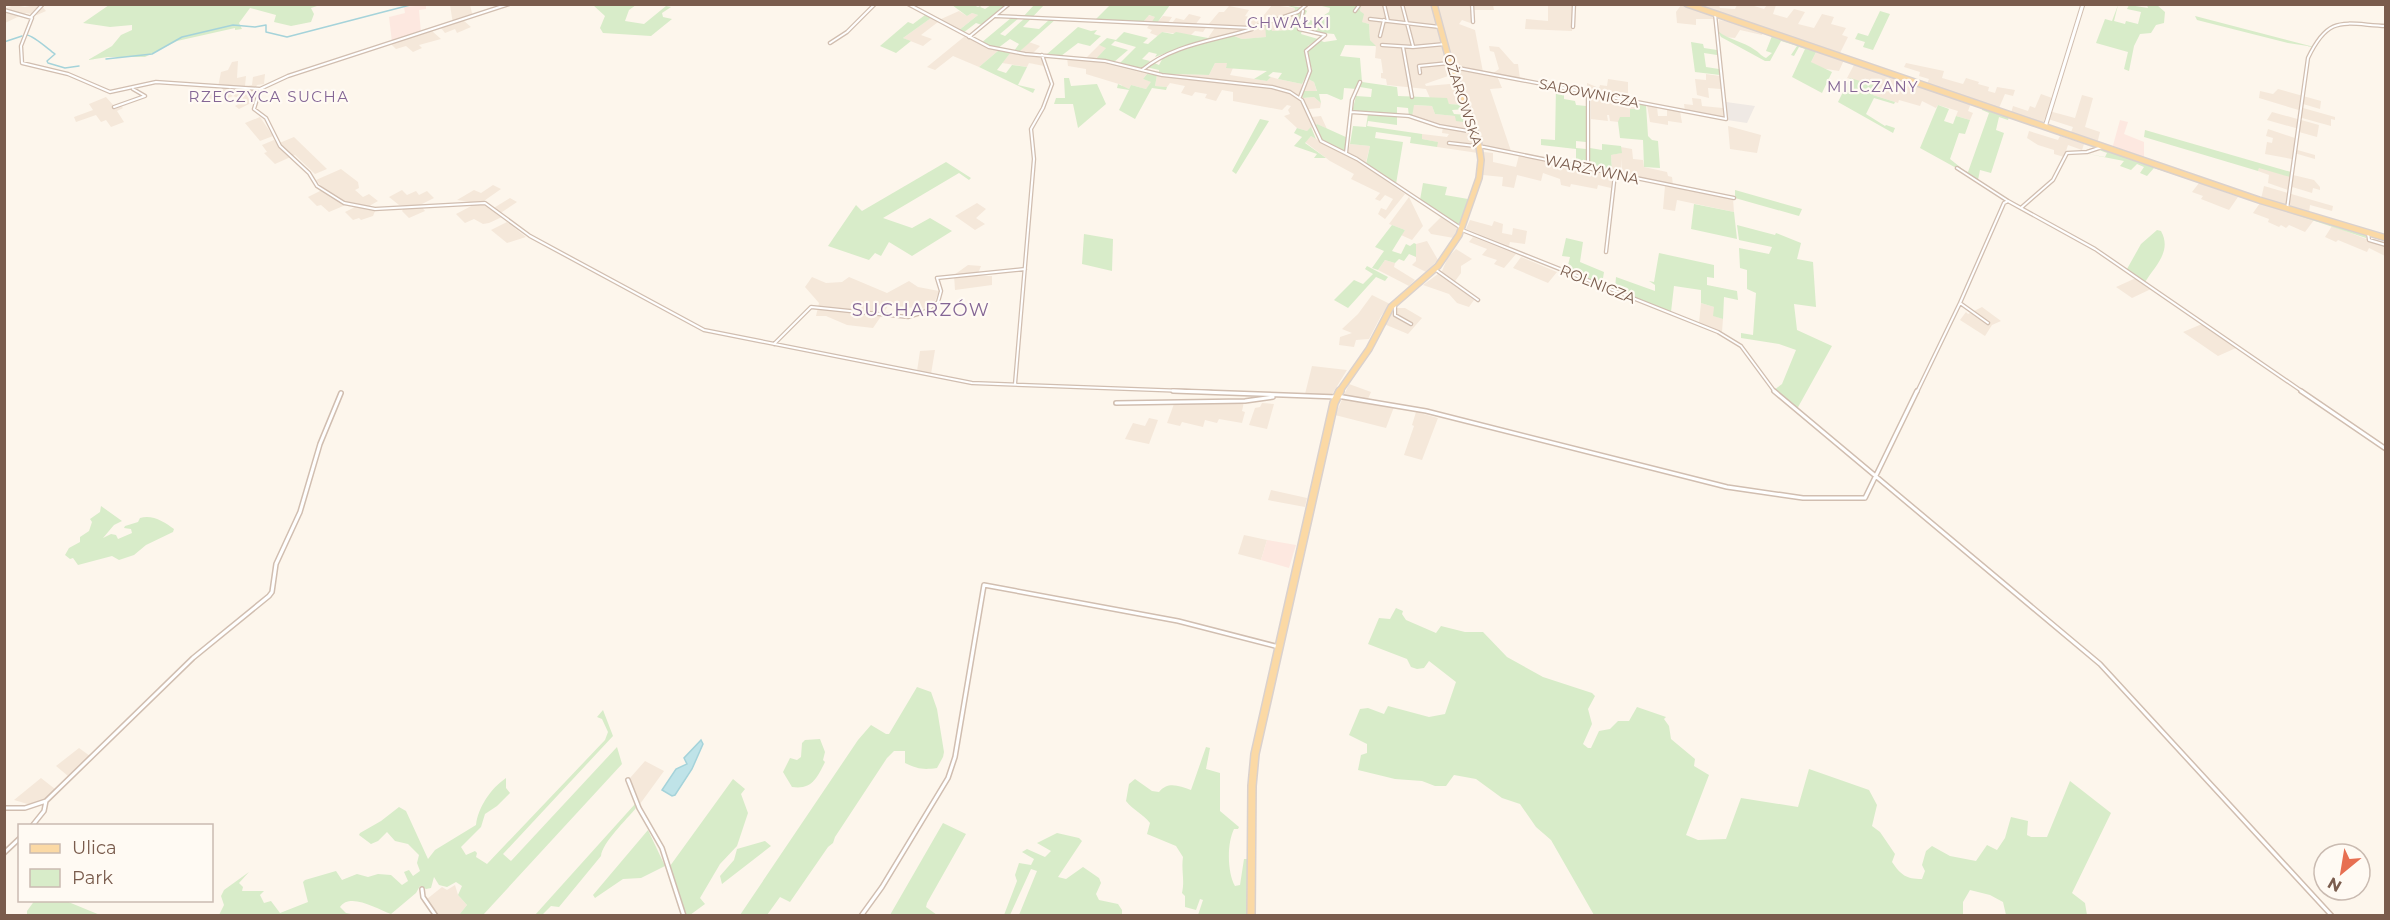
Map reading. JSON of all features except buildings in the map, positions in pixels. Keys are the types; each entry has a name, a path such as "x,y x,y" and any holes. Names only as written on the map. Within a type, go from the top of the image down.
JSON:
{"main road":[{"name":"OŻAROWSKA","path":"1337,397 1369,349 1394,304 1434,269 1462,229 1479,178 1480,147 1434,4"},
{"path":"1686,4 2102,147 2288,209 2385,238"},
{"path":"1251,915 1254,763 1337,397"}],"street":[{"path":"43,4 31,17 23,42 20,58 22,63 68,74 107,92 162,82 260,89 288,76 509,4"},
{"path":"831,43 847,32 875,4"},
{"path":"908,4 989,47 1105,61 1142,71 1213,82 1272,87 1300,98 1310,69 1306,51 1325,35 1299,29 1298,24 1307,4"},
{"path":"969,37 1009,4"},
{"path":"1355,11 1360,4"},
{"path":"1384,4 1388,21"},
{"path":"1402,4 1413,47"},
{"path":"1472,4 1473,22"},
{"path":"1573,27 1574,4"},
{"path":"2045,127 2083,4"},
{"path":"1142,71 1153,59 1162,55 1191,45 1228,38 1303,9"},
{"path":"4,10 31,17"},
{"name":"SADOWNICZA","path":"1420,73 1419,66 1452,65 1726,119 1715,14"},
{"path":"995,16 1253,27"},
{"path":"1370,19 1441,27"},
{"path":"1380,36 1384,20"},
{"path":"2288,209 2308,57 2320,35 2332,27 2385,26"},
{"path":"1382,45 1413,47 1445,44"},
{"path":"1403,47 1412,97"},
{"path":"1015,385 1034,159 1031,129 1043,108 1052,84 1042,55"},
{"path":"1346,153 1352,100 1360,82"},
{"path":"114,107 145,96 132,88"},
{"path":"260,89 254,109 267,120 278,143 309,173 317,186 344,203 375,209 485,203 530,236 697,327 963,381 1337,397 1426,411 1724,486 1817,499 1865,498 1877,478 1960,303 2004,203 2008,201"},
{"path":"1588,93 1588,168"},
{"name":"ROLNICZA","path":"1300,98 1317,136 1327,145 1346,153 1462,229 1733,339 1744,350 1775,393 1877,478"},
{"path":"1351,112 1409,116 1439,126 1476,132"},
{"name":"WARZYWNA","path":"1449,143 1480,147 1734,198"},
{"path":"2021,208 2054,180 2067,153 2088,152 2102,147"},
{"path":"1957,168 2008,201 2095,249 2385,449"},
{"path":"1606,252 1615,174"},
{"path":"2368,233 2369,240 2385,245"},
{"path":"774,344 811,308 908,317 921,314 938,301 941,289 937,278 1025,269"},
{"path":"1434,269 1478,300"},
{"path":"1960,303 1988,323"},
{"path":"1394,304 1395,315 1411,324"},
{"path":"4,808 21,809 46,801 199,653 271,594 276,564 300,512 320,444 341,393"},
{"path":"1116,403 1245,401 1275,396"},
{"path":"1877,478 2100,664 2332,915"},
{"path":"861,915 882,887 948,778 955,757 984,585 1178,621 1279,647"},
{"path":"628,780 638,805 662,848 684,915"},
{"path":"33,824 44,811 46,801"},
{"path":"4,853 18,840"},
{"path":"422,889 421,894 436,915"}],"shaded area":[{"path":"40,4 46,11 37,15 26,13 5,23 4,9 14,5 25,7"},
{"path":"1361,4 1493,5 1494,10 1472,10 1473,24 1462,20 1459,24 1475,30 1483,72 1455,66 1451,75 1425,84 1426,86 1462,83 1455,68 1497,76 1502,88 1490,89 1511,151 1483,146 1471,105 1449,104 1446,98 1430,98 1426,89 1387,85 1386,79 1381,78 1381,73 1383,73 1381,59 1375,58 1376,47 1370,40 1369,24 1361,22"},
{"path":"426,5 426,9 419,10 421,33 392,42 389,17 405,13 404,7"},
{"path":"450,5 470,5 473,17 463,20 471,27 457,33 455,29 445,33 441,28 453,24"},
{"path":"1272,5 1295,8 1290,30 1272,31 1271,21 1267,37 1242,39 1231,35 1208,38 1216,26 1208,25 1219,12 1224,12 1229,6 1249,10 1245,16 1260,20"},
{"path":"1548,5 1573,5 1572,31 1525,29 1526,19 1548,21"},
{"path":"1681,5 1713,15 1713,19 1696,19 1696,25 1677,23 1676,12"},
{"path":"1690,5 1719,5 1720,8 1735,9 1737,5 1751,5 1764,9 1767,5 1776,5 1773,14 1787,18 1794,9 1805,12 1798,24 1814,28 1822,14 1834,17 1831,24 1846,28 1842,35 1848,37 1839,55"},
{"path":"959,11 967,16 972,13 978,15 958,31 939,20"},
{"path":"1189,14 1201,17 1195,25 1207,26 1203,32 1195,31 1191,35 1162,32 1158,36 1150,33 1152,30 1147,28 1150,24 1142,24 1148,15 1156,17 1152,22 1157,22 1163,16 1172,17 1168,23 1172,23 1176,18 1184,20"},
{"path":"931,18 938,22 921,35 932,39 923,46 903,38"},
{"path":"1719,20 1763,33 1762,35 1740,30 1735,38 1725,37 1718,31"},
{"path":"432,31 441,39 419,45 422,48 413,52 406,46 396,49 391,44"},
{"path":"965,36 999,50 979,67 953,56 935,70 927,67"},
{"path":"1029,42 1040,46 1031,55 1040,56 1044,66 1029,63 1027,67 1002,63 1011,52 1018,53"},
{"path":"1099,45 1107,47 1095,61 1147,74 1143,79 1152,82 1146,89 1131,85 1129,89 1086,74 1086,69 1068,66 1067,58 1084,60"},
{"path":"1489,46 1499,47 1514,64 1518,64 1520,79 1492,74 1499,69 1494,52 1490,51"},
{"path":"1817,50 1844,60 1839,71 1820,68 1811,62"},
{"path":"238,61 237,78 246,76 245,86 252,85 253,77 265,74 264,84 257,85 255,89 257,92 253,102 239,109 235,106 243,101 239,98 233,96 215,103 204,93 218,87 221,72 228,70 232,62"},
{"path":"1215,63 1228,63 1226,67 1233,68 1230,75 1267,81 1271,77 1302,84 1301,91 1308,79 1314,82 1317,92 1303,98 1314,97 1321,103 1320,108 1309,109 1312,117 1321,116 1327,129 1317,124 1307,131 1297,128 1284,116 1290,114 1288,110 1291,106 1287,105 1282,110 1233,101 1233,92 1222,90 1216,101 1205,98 1207,94 1195,92 1192,96 1181,93 1185,86 1170,83 1167,87 1155,86 1157,75 1171,77 1176,74 1209,75"},
{"path":"1855,63 1898,78 1894,86 1914,84 1971,103 1968,111 1973,113 1970,120 1956,116 1958,111 1938,105 1936,108 1922,101 1920,106 1899,100 1898,103 1873,95 1876,86 1847,78"},
{"path":"1906,63 1944,71 1942,78 1963,84 1966,78 1979,82 1978,84 1989,87 1988,91 1995,93 1997,87 2015,90 2013,96 2005,94 1999,108 1927,84 1929,79 1919,76 1920,72 1904,67"},
{"path":"1706,74 1720,76 1721,89 1708,88 1709,98 1697,95 1695,79 1706,80"},
{"path":"1608,79 1628,82 1628,100 1587,92 1587,83 1599,88 1600,85 1607,86"},
{"path":"2278,89 2321,101 2320,109 2303,104 2303,108 2335,117 2335,120 2331,119 2331,126 2302,118 2302,111 2259,98 2260,91 2273,94"},
{"path":"1591,94 1635,102 1635,109 1631,109 1631,118 1618,122 1610,121 1609,115 1607,115 1608,121 1591,119"},
{"path":"2041,94 2052,98 2049,111 2075,118 2082,95 2093,98 2085,127 2100,132 2097,144 2070,135 2073,127 2045,118 2043,124 2011,113 2013,106 2028,111 2030,106 2035,108"},
{"path":"106,97 114,106 119,104 123,108 117,111 124,122 111,127 106,120 101,122 96,115 76,122 74,117 93,110 89,104"},
{"path":"1692,98 1701,99 1702,106 1723,108 1724,119 1685,111 1684,104 1693,105"},
{"path":"1726,102 1755,106 1747,123 1727,120"},
{"path":"1413,105 1432,106 1435,114 1456,116 1471,123 1478,153 1437,147 1437,142 1422,139 1422,134 1447,137 1449,134 1442,133 1443,126 1412,117"},
{"path":"1647,105 1657,107 1658,116 1667,116 1667,109 1680,111 1682,123 1668,121 1668,125 1650,122"},
{"path":"2272,112 2319,125 2317,137 2267,120"},
{"path":"260,117 273,136 260,141 245,123"},
{"path":"2120,120 2128,122 2124,134 2144,142 2144,158 2112,149"},
{"path":"1728,126 1761,135 1757,153 1730,149"},
{"path":"2268,129 2295,138 2294,149 2315,155 2315,159 2294,153 2292,159 2265,154 2267,142 2272,143 2273,138 2266,136"},
{"path":"2029,131 2058,140 2060,136 2084,144 2082,150 2068,145 2064,157 2054,154 2054,150 2038,145 2027,138"},
{"path":"1311,136 1342,153 1348,151 1350,144 1370,146 1365,166 1405,194 1385,219 1378,214 1381,208 1386,210 1393,199 1385,195 1380,201 1375,199 1380,193 1351,179 1354,174 1330,161 1305,142"},
{"path":"294,137 327,169 315,174 295,155 275,164 264,153 267,152 262,145 274,140 277,144"},
{"path":"1621,147 1632,149 1633,159 1643,160 1644,167 1667,172 1668,176 1672,177 1673,185 1622,174 1621,158 1621,173 1612,172 1611,155 1621,153"},
{"path":"1484,152 1493,153 1493,162 1516,167 1519,155 1613,175 1611,188 1598,185 1597,189 1571,184 1570,187 1561,185 1560,179 1543,173 1541,181 1517,175 1514,188 1502,186 1503,177 1483,175"},
{"path":"2259,167 2292,177 2293,175 2314,180 2320,190 2313,188 2312,193 2289,186 2288,190 2268,183 2269,175 2258,171"},
{"path":"341,169 358,182 359,188 355,190 363,197 369,194 378,201 364,209 375,211 373,216 353,220 345,212 357,206 348,204 329,212 321,205 317,206 308,197 324,189 316,180"},
{"path":"2199,183 2238,197 2229,210 2201,199 2203,196 2192,192"},
{"path":"493,185 501,189 481,203 492,209 510,198 517,202 499,214 502,217 489,223 483,224 474,219 465,223 456,214 477,203 457,200 474,190 481,193"},
{"path":"1665,186 1733,199 1734,212 1677,200 1675,211 1663,209"},
{"path":"2264,186 2333,206 2332,211 2310,205 2309,213 2261,199"},
{"path":"402,190 407,195 416,191 419,195 427,191 434,198 420,205 425,211 409,218 402,211 405,206 399,205 389,197"},
{"path":"1409,197 1423,226 1412,240 1401,235 1405,230 1389,224"},
{"path":"977,203 986,209 976,218 985,224 975,230 955,216"},
{"path":"2260,203 2314,220 2305,232 2289,225 2286,228 2281,225 2279,227 2268,222 2269,219 2253,213"},
{"path":"1441,217 1459,229 1454,238 1431,234 1428,230"},
{"path":"1470,220 1492,226 1494,221 1503,224 1502,233 1512,235 1513,228 1527,231 1525,244 1510,242 1509,246 1466,229"},
{"path":"507,222 526,237 507,243 491,230"},
{"path":"2332,226 2385,246 2385,256 2369,248 2367,252 2325,237"},
{"path":"1473,237 1516,254 1504,268 1494,264 1497,260 1482,255 1487,249 1469,242"},
{"path":"1427,241 1438,260 1426,272 1412,265 1416,261 1416,244"},
{"path":"1456,249 1472,259 1461,266 1461,273 1453,284 1474,300 1469,307 1457,303 1449,294 1423,285 1442,271 1448,257"},
{"path":"1521,257 1557,272 1548,283 1513,268"},
{"path":"1385,260 1395,263 1394,267 1415,280 1409,286 1378,270"},
{"path":"968,265 981,266 977,276 992,276 992,285 955,290 954,275"},
{"path":"812,277 826,283 842,282 849,277 887,293 909,281 918,287 939,291 934,304 927,309 888,306 873,328 847,325 826,316 816,316 819,303 805,287"},
{"path":"2136,278 2151,289 2132,298 2116,287"},
{"path":"1372,295 1390,304 1369,339 1356,340 1354,347 1339,345 1340,337 1352,333 1342,329 1358,314"},
{"path":"1701,303 1714,307 1714,316 1723,319 1722,332 1699,323"},
{"path":"1982,307 2001,321 1992,325 1985,336 1960,320 1966,312 1968,314"},
{"path":"1394,308 1405,308 1422,318 1408,334 1384,324"},
{"path":"2202,324 2236,348 2218,356 2183,332"},
{"path":"935,350 931,374 917,371 920,351"},
{"path":"1312,366 1347,370 1331,396 1305,394"},
{"path":"1349,384 1371,392 1367,401 1394,407 1386,428 1335,415"},
{"path":"1244,402 1242,411 1245,412 1242,423 1219,419 1217,423 1205,420 1203,427 1182,422 1180,426 1167,423 1174,404"},
{"path":"1262,403 1274,404 1267,429 1249,425 1255,408 1260,407"},
{"path":"1416,412 1438,418 1422,460 1404,455 1414,426 1412,425"},
{"path":"1149,418 1158,420 1149,444 1125,439 1133,423 1145,426"},
{"path":"1271,490 1307,498 1305,507 1268,500"},
{"path":"1244,535 1267,540 1261,560 1238,554"},
{"path":"1267,540 1296,545 1289,568 1261,560"},
{"path":"79,748 90,756 68,776 56,766"},
{"path":"645,761 664,771 640,804 630,778"},
{"path":"41,778 55,789 44,800 31,805 14,800"},
{"path":"455,885 458,895 467,905 459,915 438,915 427,899 442,887 447,890"}],"green space":[{"path":"109,5 320,5 311,8 314,14 311,22 291,26 274,22 276,15 250,8 239,23 242,29 235,30 235,28 177,41 145,57 108,57 88,60 112,46 121,35 132,30 132,25 110,27 83,23"},
{"path":"593,5 636,5 629,10 625,21 644,24 666,6 671,7 662,13 663,17 672,19 651,36 603,33 600,28 605,16"},
{"path":"952,5 978,7 982,5 980,7 985,9 991,5 1008,5 982,25 976,23 963,33 958,31 978,15 972,13 967,16"},
{"path":"1034,5 1044,5 1023,27 1039,29 1050,19 1056,19 1019,52 1014,51 1019,44 1010,39 998,48 981,43 1011,18 1019,18 1000,34 1005,36 1025,18 1023,17"},
{"path":"1110,5 1170,5 1157,23 1151,23 1155,17 1149,15 1143,22 1095,20"},
{"path":"1285,5 1304,8 1296,13 1303,10 1298,29 1304,9 1307,11 1303,19 1315,21 1329,12 1330,8 1323,5 1361,5 1360,11 1364,14 1362,22 1369,24 1370,40 1376,46 1345,45 1340,56 1360,58 1362,82 1397,87 1398,96 1447,98 1449,104 1465,105 1466,109 1452,110 1454,114 1468,115 1471,123 1456,121 1455,116 1435,114 1432,106 1414,105 1412,117 1409,116 1408,108 1397,107 1397,125 1368,121 1367,126 1422,134 1422,139 1438,142 1437,147 1410,143 1411,137 1376,132 1375,138 1403,142 1396,184 1366,164 1370,146 1350,144 1353,126 1366,127 1368,114 1352,112 1356,96 1371,97 1372,89 1360,87 1361,82 1357,89 1344,88 1341,100 1327,94 1319,94 1321,103 1314,97 1303,98 1302,91 1317,91 1314,82 1308,79 1312,69 1307,50 1319,40 1324,42 1337,40 1334,34 1302,31 1301,34 1318,39 1308,46 1305,53 1309,70 1302,84 1278,79 1282,73 1273,72 1268,76 1271,77 1267,81 1254,79 1267,71 1226,68 1227,63 1215,63 1209,75 1176,74 1173,76 1159,74 1159,70 1146,67 1152,62 1159,65 1165,54 1192,44 1155,57 1157,54 1149,52 1142,59 1150,61 1141,70 1119,64 1136,47 1115,41 1111,45 1128,50 1114,62 1095,60 1106,48 1099,45 1107,38 1116,40 1124,32 1148,38 1143,43 1148,44 1162,32 1173,34 1176,32 1208,38 1231,35 1242,39 1266,37 1265,23 1271,21 1272,31 1290,30 1295,8"},
{"path":"2118,5 2114,21 2125,24 2126,21 2138,24 2141,12 2127,9 2129,5 2148,8 2147,5 2157,5 2165,12 2164,23 2156,25 2151,33 2140,34 2134,46 2129,71 2124,69 2128,52 2096,43 2105,19 2112,21"},
{"path":"1880,11 1890,14 1873,50 1863,47 1865,42 1855,39 1858,33 1868,36"},
{"path":"925,15 931,18 903,38 911,41 896,53 880,46 908,22 913,24"},
{"path":"2195,16 2314,47 2288,43 2197,20"},
{"path":"1078,27 1091,31 1097,30 1094,34 1101,36 1090,46 1078,43 1061,56 1046,55"},
{"path":"1718,31 1766,58 1772,53 1766,51 1772,36 1817,50 1811,62 1832,72 1822,93 1792,77 1805,49 1799,47 1794,56 1791,55 1797,46 1781,41 1770,61 1765,61 1721,37"},
{"path":"1691,42 1703,44 1704,48 1717,50 1717,55 1704,53 1706,67 1719,69 1720,75 1695,72"},
{"path":"999,50 1011,52 997,70 1006,73 1012,65 1027,67 1018,85 1035,89 1033,93 979,67"},
{"path":"1147,74 1157,75 1155,86 1167,87 1166,90 1152,88 1135,119 1119,110 1129,90 1117,88 1118,84 1129,89 1131,85 1146,89 1151,82 1143,79"},
{"path":"1064,78 1069,78 1071,86 1097,84 1106,104 1078,128 1073,104 1054,104 1056,98 1065,98"},
{"path":"1850,78 1877,86 1873,95 1895,102 1894,104 1874,98 1866,114 1885,126 1895,128 1893,133 1838,102"},
{"path":"1556,87 1575,91 1575,93 1564,92 1564,99 1575,101 1576,105 1586,106 1586,142 1576,141 1576,148 1586,149 1587,167 1576,165 1576,149 1541,145 1541,139 1555,140"},
{"path":"1635,102 1646,105 1648,136 1658,141 1660,168 1644,167 1643,140 1620,138 1618,122 1620,117 1630,117 1630,109 1635,109"},
{"path":"1938,105 1949,109 1944,121 1953,124 1956,116 1970,120 1965,134 1959,133 1950,159 1968,172 1989,113 1982,110 1982,107 2009,117 2008,120 1999,117 1996,130 2004,133 1991,173 1980,170 1978,180 1920,148"},
{"path":"1260,119 1269,121 1236,174 1232,171"},
{"path":"1317,124 1348,138 1346,152 1321,140 1314,126"},
{"path":"1311,127 1316,139 1311,136 1305,143 1326,158 1314,158 1317,154 1294,146 1302,137 1294,133 1297,128 1307,131"},
{"path":"2145,130 2291,172 2290,177 2259,168 2258,171 2144,137"},
{"path":"1602,144 1621,146 1622,153 1611,155 1612,172 1590,167 1590,148 1602,150"},
{"path":"2103,149 2366,234 2366,238 2154,168 2147,176 2140,173 2144,167 2137,164 2131,170 2120,166 2124,161 2083,153 2105,157 2107,153 2099,150"},
{"path":"946,162 971,178 969,180 959,173 883,218 912,228 930,218 952,231 912,256 889,242 881,256 875,253 869,260 828,246 856,205 862,211"},
{"path":"1423,183 1447,187 1445,195 1468,199 1472,193 1460,227 1420,200"},
{"path":"1735,190 1802,209 1799,216 1735,198"},
{"path":"1694,204 1734,212 1737,239 1691,229"},
{"path":"1392,225 1405,230 1392,251 1401,254 1406,244 1410,246 1414,243 1416,244 1416,257 1409,254 1404,261 1399,259 1395,263 1385,260 1378,270 1372,268 1384,251 1375,247"},
{"path":"1737,225 1775,235 1776,233 1801,243 1797,259 1813,262 1816,307 1794,304 1797,330 1832,346 1797,409 1774,390 1782,384 1796,350 1779,344 1741,338 1741,333 1753,335 1756,293 1747,289 1747,270 1740,268 1739,248 1769,254 1772,247 1739,240"},
{"path":"2157,230 2161,231 2164,238 2164,251 2145,282 2127,269 2141,244"},
{"path":"1084,234 1113,239 1112,271 1082,264"},
{"path":"1566,238 1583,242 1580,262 1604,272 1602,284 1567,269 1570,257 1562,256"},
{"path":"1659,253 1714,265 1714,278 1707,277 1707,285 1737,291 1738,300 1724,297 1723,319 1713,316 1714,307 1701,303 1701,290 1674,286 1671,312 1615,289 1616,277 1655,291 1655,285 1649,281 1654,282"},
{"path":"1367,266 1388,277 1385,281 1376,277 1348,308 1334,300 1354,280 1363,284 1373,274 1365,269"},
{"path":"101,506 122,521 114,525 103,538 111,534 116,535 118,539 132,533 131,529 124,528 125,526 145,517 162,521 174,529 173,532 146,545 134,555 119,560 112,556 78,565 73,558 70,559 65,555 69,548 80,542 80,537 89,531 92,522 90,519 100,512"},
{"path":"1396,608 1403,611 1402,614 1406,620 1436,633 1441,626 1465,632 1483,632 1507,657 1543,677 1592,693 1595,696 1588,709 1592,724 1583,744 1588,748 1591,748 1599,731 1610,729 1618,721 1629,721 1637,707 1666,717 1664,719 1669,726 1671,739 1695,759 1694,766 1709,775 1686,835 1698,840 1726,839 1741,798 1798,807 1809,769 1869,790 1877,805 1872,826 1880,832 1895,854 1892,862 1904,875 1922,879 1925,871 1922,865 1926,851 1932,846 1950,856 1976,861 1987,845 1997,850 2005,838 2011,817 2028,821 2027,835 2047,837 2070,781 2111,813 2072,893 2085,903 2087,915 2006,915 2003,902 1990,895 1970,890 1963,902 1963,915 1594,915 1551,840 1536,827 1520,804 1502,798 1476,779 1454,775 1446,786 1435,786 1422,781 1395,779 1358,770 1361,755 1367,753 1367,744 1349,735 1360,709 1368,708 1384,714 1388,706 1429,717 1445,714 1456,682 1429,661 1424,668 1417,669 1411,667 1407,659 1368,644 1379,618 1390,619"},
{"path":"917,687 931,692 937,709 944,752 937,768 928,769 910,765 905,763 905,751 894,751 887,758 833,843 790,902 780,897 767,915 740,915 858,740 871,725 889,734"},
{"path":"603,710 613,736 503,854 511,861 617,747 622,764 483,915 459,915 467,905 458,895 462,886 456,882 447,887 439,885 434,877 431,888 426,889 420,886 416,893 391,914 364,903 350,901 340,907 346,913 356,915 219,915 224,905 221,896 224,890 249,872 239,883 243,887 242,891 264,891 260,895 264,903 271,901 280,913 308,902 303,882 305,880 336,871 342,880 357,874 368,877 378,874 391,875 402,885 408,881 404,872 409,870 413,876 420,871 417,863 419,855 408,844 395,841 387,832 371,844 359,835 360,833 399,807 406,811 428,859 435,850 476,825 479,812 486,799 506,778 506,788 510,793 485,814 481,827 461,847 466,855 475,851 476,857 487,864 605,740 608,732 602,719 597,717"},
{"path":"820,739 825,752 823,760 825,762 819,773 809,785 792,787 783,772 790,758 797,760 801,757 802,743 805,740"},
{"path":"1206,747 1210,748 1206,769 1220,773 1220,811 1239,827 1234,829 1229,849 1230,873 1235,886 1240,885 1244,859 1248,859 1248,915 1198,915 1203,900 1200,899 1196,910 1185,907 1185,896 1182,893 1183,857 1176,846 1147,834 1150,823 1126,801 1129,784 1135,779 1152,791 1159,792 1170,785 1191,790"},
{"path":"733,779 745,789 741,794 748,813 737,846 720,864 700,898 705,904 690,915 686,915 670,866"},
{"path":"635,804 636,808 610,838 601,856 559,907 551,906 542,915 535,915"},
{"path":"943,823 966,834 927,903 926,907 937,915 890,915"},
{"path":"648,830 665,866 641,878 623,879 595,898 593,895"},
{"path":"1057,833 1079,838 1082,841 1058,877 1066,879 1083,867 1099,878 1101,883 1096,894 1099,900 1118,904 1122,915 1019,915 1037,871 1031,869 1010,915 1004,915 1017,881 1015,875 1019,863 1031,865 1034,859 1022,852 1027,849 1045,857 1051,851 1037,843"},
{"path":"765,841 771,846 722,884 720,876 734,860 737,849"},
{"path":"34,902 68,902 100,915 27,915"}],"water":[{"path":"701,740 703,744 692,769 675,795 672,796 662,790 676,769 687,764 684,758"}],"waterway":[{"path":"106,59 152,54 182,37 233,25 255,27 266,25 266,32 287,37 414,4"},
{"path":"27,35 55,54 47,61 48,63 65,68 79,66"},
{"path":"4,42 22,36"}],"district":[{"name":"CHWAŁKI","path":"1289,22"},
{"name":"MILCZANY","path":"1873,86"},
{"name":"RZECZYCA SUCHA","path":"269,96"},
{"name":"SUCHARZÓW","path":"921,310"}]}
